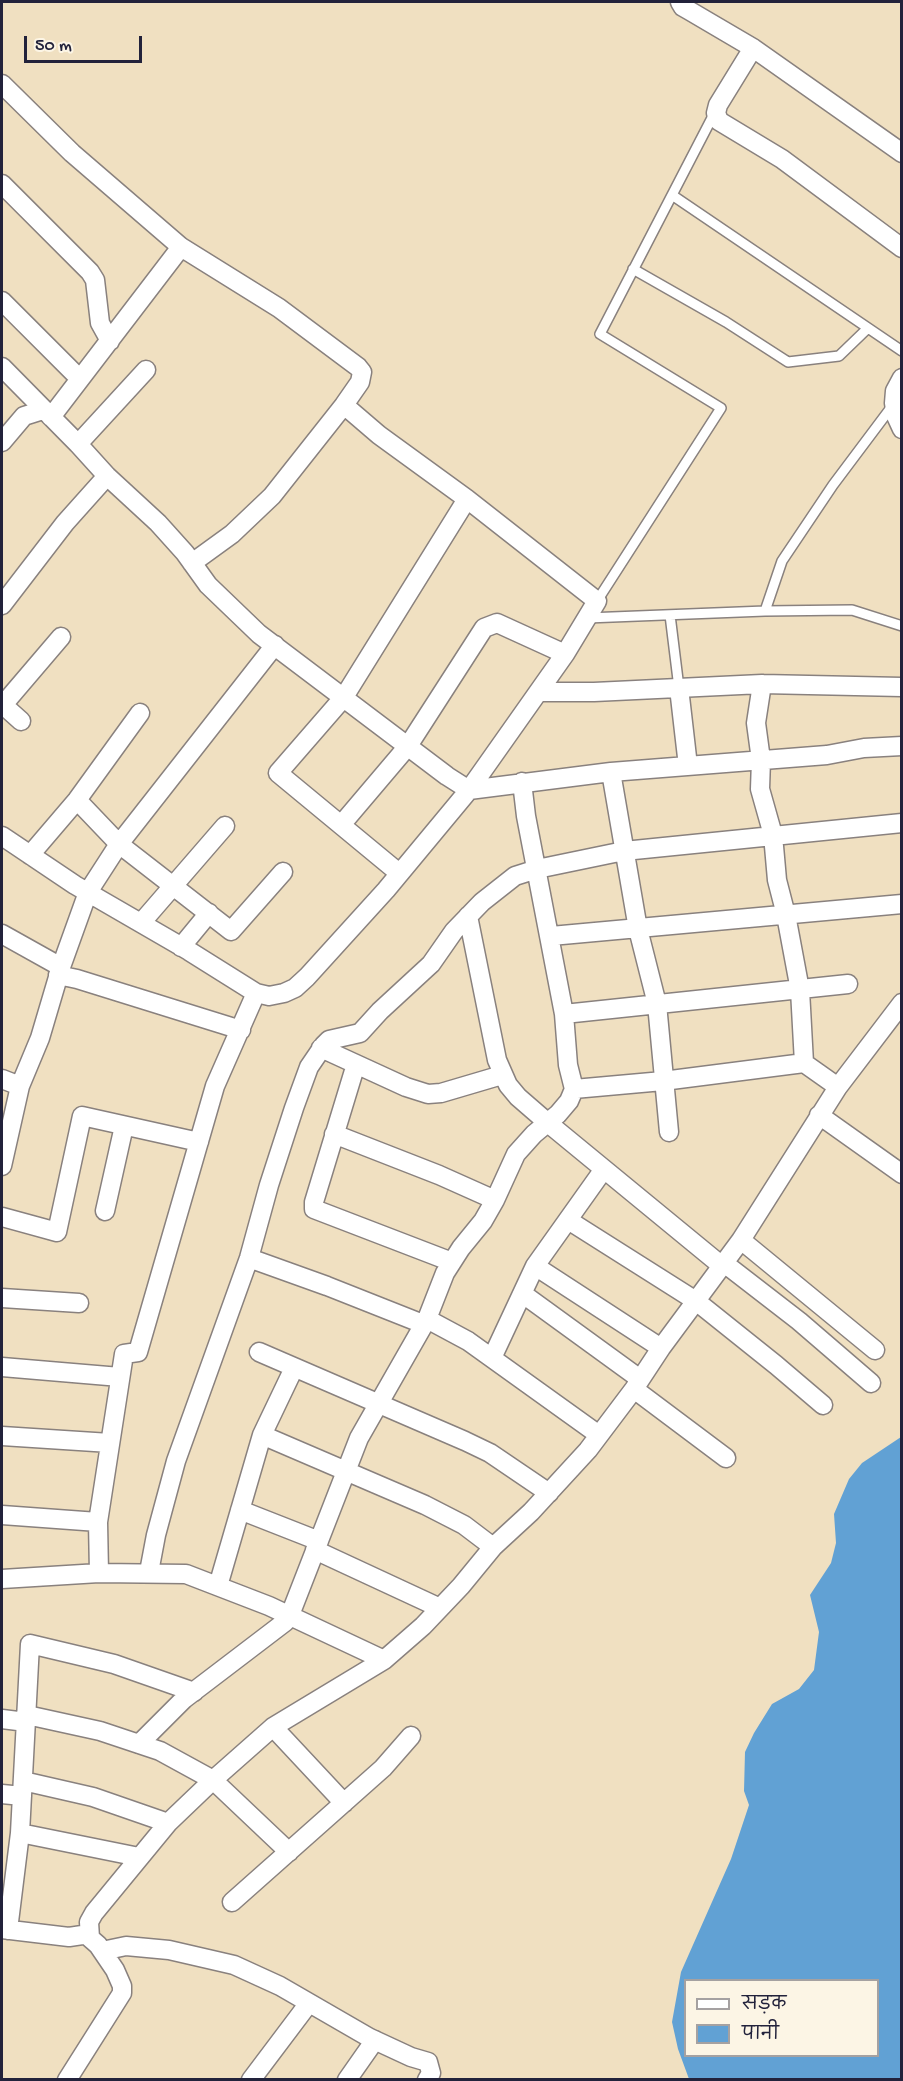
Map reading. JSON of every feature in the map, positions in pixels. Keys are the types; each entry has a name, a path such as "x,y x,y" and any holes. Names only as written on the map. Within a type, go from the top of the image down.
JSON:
{"street":[{"path":"680,2 690,12 753,48 902,153"},
{"path":"753,48 716,109 717,117 723,124 782,159 902,248"},
{"path":"2,84 72,153 181,247 279,308 362,372 362,378 344,405 272,496 232,534 192,563"},
{"path":"2,184 90,272 95,280 100,323 110,341"},
{"path":"2,442 24,416 47,414 80,379 181,247"},
{"path":"2,301 80,379"},
{"path":"2,367 107,476 158,523 208,585 260,634 447,776 469,790 611,772 826,755 864,748 902,746"},
{"path":"78,444 146,370"},
{"path":"902,378 895,391 894,403 896,416 902,429"},
{"path":"2,836 88,892 256,993 269,996 295,988 307,977 386,890 469,790 565,654 597,601 467,499 379,435 344,405"},
{"path":"4,595 107,476"},
{"path":"399,873 278,773 344,698 467,499"},
{"path":"341,825 408,746 484,628 497,623 565,654"},
{"path":"21,721 2,704 61,637"},
{"path":"2,1165 20,1086 40,1038 59,971 88,892 118,844 275,645"},
{"path":"762,684 756,723 761,760 760,789 773,835 777,880 800,990 804,1063"},
{"path":"539,692 762,684 902,687"},
{"path":"679,688 688,766"},
{"path":"30,855 77,800 140,712"},
{"path":"611,772 638,929 657,1004 669,1132"},
{"path":"139,1744 194,1692 285,1622 290,1615 359,1438 425,1322 445,1273 461,1248 483,1221 516,1154 569,1101 574,1089 568,1065 564,1014 551,936 526,816 522,783"},
{"path":"77,800 118,844 231,931 283,872"},
{"path":"149,1572 156,1535 176,1461 249,1258 269,1185 294,1108 309,1067 329,1040 360,1033 431,963 468,916 516,876 537,869 624,851 902,823"},
{"path":"141,923 225,826"},
{"path":"551,936 902,904"},
{"path":"181,947 209,913"},
{"path":"468,916 497,1060 502,1075 518,1097 723,1265 799,1321 871,1383"},
{"path":"2,934 59,971 77,979 241,1030"},
{"path":"564,1014 848,984"},
{"path":"99,1573 98,1522 124,1354 138,1352 215,1086 256,993"},
{"path":"67,2079 122,1993 122,1986 102,1951 90,1938 89,1922 94,1913 168,1823 213,1780 273,1727 384,1660 423,1626 493,1547 549,1493 588,1450 741,1240 838,1087 902,1003"},
{"path":"321,1048 417,1092 428,1094 441,1093 502,1075"},
{"path":"574,1089 663,1081 804,1063 838,1087"},
{"path":"356,1064 313,1205 314,1209 452,1262"},
{"path":"2,1080 20,1086"},
{"path":"819,1115 902,1174"},
{"path":"2,1217 57,1232 82,1116 200,1142"},
{"path":"105,1211 124,1126"},
{"path":"334,1134 439,1174 495,1200"},
{"path":"492,1358 535,1266 604,1169"},
{"path":"568,1220 696,1301 823,1405"},
{"path":"741,1240 875,1350"},
{"path":"249,1258 425,1322 468,1341 599,1435"},
{"path":"535,1266 661,1348"},
{"path":"523,1294 726,1458"},
{"path":"2,1298 79,1303"},
{"path":"259,1352 490,1453 549,1493"},
{"path":"2,1367 120,1377"},
{"path":"218,1586 262,1435 294,1368"},
{"path":"262,1435 425,1505 464,1525 493,1547"},
{"path":"2,1436 110,1443"},
{"path":"240,1510 440,1608"},
{"path":"2,1515 98,1522"},
{"path":"2,1579 99,1573 186,1574 290,1615 384,1660"},
{"path":"89,1934 69,1937 4,1929 9,1869 20,1833 30,1644 114,1664 194,1692"},
{"path":"2,1719 27,1718 100,1731 160,1751 213,1780 289,1852"},
{"path":"273,1727 344,1803"},
{"path":"232,1902 383,1768 411,1736"},
{"path":"2,1794 23,1789 93,1797 168,1823"},
{"path":"20,1833 139,1857"},
{"path":"102,1951 126,1946 169,1950 234,1965 280,1986 375,2040 411,2057 428,2062 431,2073 428,2079"},
{"path":"251,2079 309,2003"},
{"path":"347,2079 375,2040"}],"lane":[{"path":"597,601 721,408 600,334 716,109"},
{"path":"672,195 902,351"},
{"path":"633,269 726,322 788,362 839,356 868,328"},
{"path":"765,611 782,561 833,485 894,403"},
{"path":"587,618 852,610 902,626"},
{"path":"670,615 679,688"}],"water":[{"path":"901,1437 901,2079 689,2079 678,2049 672,2022 681,1972 731,1859 749,1805 744,1791 745,1752 772,1704 799,1689 814,1670 819,1632 810,1595 831,1563 836,1543 834,1514 849,1479 862,1463"}]}
